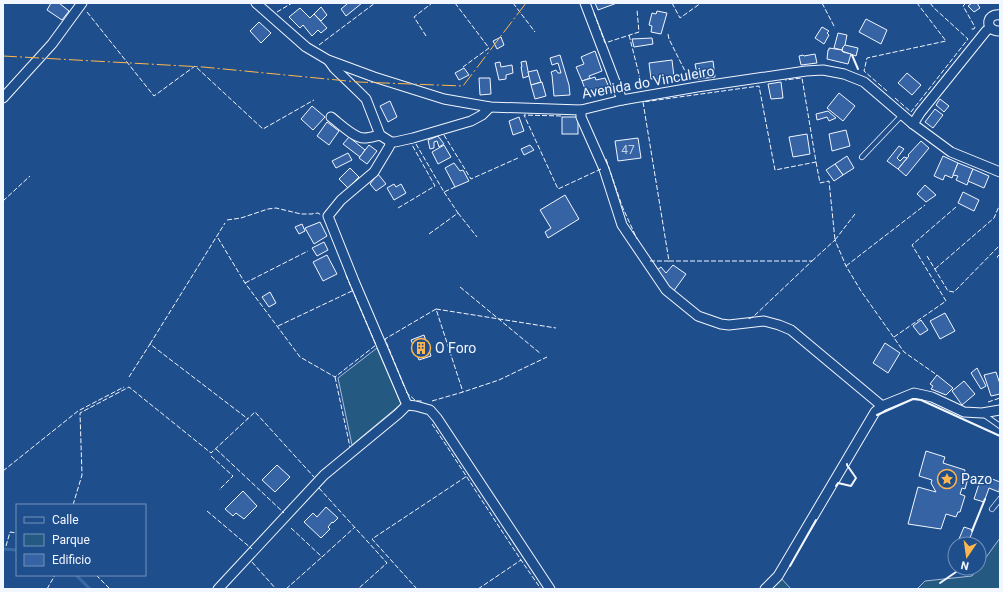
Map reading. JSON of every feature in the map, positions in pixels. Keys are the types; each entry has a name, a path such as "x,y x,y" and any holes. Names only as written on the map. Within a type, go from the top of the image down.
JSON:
{"street":[{"path":"3,98 52,44 82,3"},
{"path":"256,3 306,47 328,60 334,68 360,92 366,99 380,135 391,142 413,138 471,121 482,115 490,107"},
{"path":"585,3 622,100"},
{"path":"990,28 990,18 994,15 1000,15"},
{"path":"990,28 994,31 1000,31"},
{"path":"913,124 920,113 990,28"},
{"name":"Avenida do Vinculeiro","path":"328,60 374,77 444,99 490,107 581,110 622,100 705,85 806,70 823,70 844,74 864,82 913,124 951,152 1000,172"},
{"path":"581,110 581,117 604,169 622,225 666,290 698,316 721,324 729,325 764,321 791,330 882,406"},
{"path":"331,117 353,134 362,138 371,138 380,135"},
{"path":"391,142 389,148 374,172 341,200 328,216 407,405"},
{"path":"765,589 778,576 874,412 882,406 914,393 932,397 964,412 982,413 1000,410"},
{"path":"218,589 324,475 407,405"},
{"path":"407,405 430,410 438,418 550,589"}],"lane":[{"path":"862,158 902,115"},
{"path":"982,413 1000,426"},
{"path":"992,509 1000,499"}],"green space":[{"path":"377,348 401,404 352,445 338,378"},
{"path":"1000,538 1000,589 917,589 925,581 972,576 987,576 987,556"},
{"path":"780,577 791,589 768,589"}],"building":[{"path":"51,3 59,3 69,11 62,20 47,10"},
{"path":"345,3 362,3 346,16 341,9 347,4"},
{"path":"595,3 617,3 598,10"},
{"path":"972,3 977,3 980,8 974,12 968,6"},
{"path":"321,7 327,15 321,21 314,14"},
{"path":"300,8 310,18 314,14 327,28 321,33 318,30 312,36 303,25 300,28 289,17"},
{"path":"657,11 667,13 661,34 651,32 652,26 649,25 652,13 656,14"},
{"path":"866,19 887,30 881,44 859,32"},
{"path":"259,22 271,33 261,43 250,31"},
{"path":"822,27 829,31 827,33 829,35 824,44 815,38"},
{"path":"838,33 847,35 845,45 842,50 834,48"},
{"path":"501,37 504,45 497,49 493,41"},
{"path":"652,38 653,44 634,47 632,39"},
{"path":"845,45 858,48 856,56 842,51"},
{"path":"829,48 842,50 843,52 851,54 848,64 827,59"},
{"path":"595,51 602,71 589,76 590,78 582,81 576,67 584,64 581,57"},
{"path":"815,54 817,63 801,65 799,56"},
{"path":"560,55 569,85 570,95 554,96 551,72 556,70 558,73 561,73 558,63 552,65 550,58"},
{"path":"672,60 674,77 651,79 649,63"},
{"path":"526,61 529,76 523,78 521,62"},
{"path":"713,61 715,77 698,79 695,64"},
{"path":"500,62 501,67 512,65 513,73 506,75 506,79 499,80 495,63"},
{"path":"464,68 469,75 459,80 455,73"},
{"path":"537,70 541,82 531,85 528,72"},
{"path":"907,73 921,85 912,95 898,83"},
{"path":"595,77 596,80 605,78 610,90 599,94 598,92 593,94 593,92 587,94 582,81"},
{"path":"479,78 490,78 491,94 480,95"},
{"path":"542,82 546,96 535,99 531,85"},
{"path":"781,82 783,98 771,99 768,84"},
{"path":"839,93 855,106 843,121 827,108"},
{"path":"940,99 949,106 944,112 936,105"},
{"path":"390,101 397,117 388,122 380,106"},
{"path":"312,106 325,117 313,130 301,119"},
{"path":"935,109 943,115 933,128 925,122"},
{"path":"828,111 836,118 829,121 827,117 817,120 816,114"},
{"path":"519,117 524,131 513,135 509,121"},
{"path":"562,117 578,117 578,134 562,134"},
{"path":"327,122 339,131 329,145 317,136"},
{"path":"846,130 850,146 832,151 829,134"},
{"path":"807,134 810,154 793,157 789,137"},
{"path":"438,136 444,144 439,147 437,141 434,142 434,148 430,149 428,140"},
{"path":"349,137 365,150 360,157 343,144"},
{"path":"638,138 641,158 618,161 615,141"},
{"path":"921,141 929,148 906,176 898,169"},
{"path":"369,145 377,151 367,164 359,158"},
{"path":"444,145 451,157 438,164 432,152"},
{"path":"530,145 534,150 524,155 521,149"},
{"path":"899,146 904,149 897,158 900,161 904,157 907,158 898,169 887,161"},
{"path":"348,153 352,160 336,168 332,161"},
{"path":"847,156 854,168 843,175 835,164"},
{"path":"943,156 958,163 952,178 945,175 943,180 934,176"},
{"path":"454,163 460,171 463,170 469,181 455,187 445,168"},
{"path":"958,163 973,169 967,185 956,180 958,176 953,175"},
{"path":"835,164 843,175 834,181 826,170"},
{"path":"350,168 359,177 348,188 339,179"},
{"path":"973,169 989,176 984,188 968,181"},
{"path":"378,174 386,184 376,191 370,184"},
{"path":"394,184 396,187 401,184 406,193 394,200 387,188"},
{"path":"925,185 936,195 926,202 917,194"},
{"path":"963,192 979,200 974,211 958,203"},
{"path":"565,195 579,219 548,238 545,232 551,228 540,210"},
{"path":"320,222 327,236 314,244 305,228"},
{"path":"302,224 305,231 299,234 295,227"},
{"path":"324,242 328,250 317,256 312,248"},
{"path":"327,255 337,274 323,281 313,262"},
{"path":"673,265 686,274 673,292 656,271 661,267 666,273"},
{"path":"270,292 276,303 269,307 262,297"},
{"path":"945,313 955,331 940,339 930,321"},
{"path":"921,320 928,330 920,335 913,326"},
{"name":"O Foro","path":"424,335 431,356 419,360 411,340"},
{"path":"885,343 900,353 888,373 873,363"},
{"path":"977,368 986,386 981,389 971,373"},
{"path":"996,372 1000,384 1000,394 991,396 984,375"},
{"path":"937,375 953,388 946,395 931,389 933,386 930,384"},
{"path":"964,381 975,394 962,405 952,391"},
{"path":"926,451 945,457 943,463 965,470 964,474 969,475 965,489 962,488 960,494 965,496 960,512 958,512 956,517 946,514 941,529 908,524 918,487 936,492 931,483 932,480 919,476"},
{"path":"277,465 290,477 275,492 262,480"},
{"path":"982,475 1000,482 999,492 989,488 984,502 974,499"},
{"path":"243,491 257,506 244,519 236,513 233,516 225,509"},
{"path":"326,507 338,518 333,523 332,522 328,527 330,529 321,538 304,522 313,513 317,517"},
{"path":"964,527 973,530 971,536 960,536"}],"waterway":[{"path":"3,549 16,550"},
{"path":"77,576 90,589"}],"fence":[{"path":"277,12 292,3"},
{"path":"319,45 375,3"},
{"path":"426,36 414,17 432,3"},
{"path":"455,3 489,48 463,67"},
{"path":"513,3 535,32"},
{"path":"672,3 680,18 701,3"},
{"path":"822,3 835,28"},
{"path":"887,91 864,71 867,58 946,41 917,3"},
{"path":"895,98 911,112 968,39 930,3"},
{"path":"966,3 963,6 975,27 974,29 970,29"},
{"path":"594,13 605,43 639,32 637,10"},
{"path":"87,12 154,96 195,66 263,129 314,100"},
{"path":"668,34 669,39 689,79"},
{"path":"629,35 642,86"},
{"path":"650,261 669,261 643,102 759,86 775,170 816,162 802,78 785,80"},
{"path":"561,116 524,115 558,189 601,169"},
{"path":"444,135 471,179 518,158"},
{"path":"398,208 435,186 411,143"},
{"path":"416,144 444,192 455,187"},
{"path":"606,159 622,206 637,239"},
{"path":"816,162 820,183 829,181 835,240"},
{"path":"3,201 30,176"},
{"path":"429,234 458,213 444,192"},
{"path":"935,269 994,218 1000,204"},
{"path":"846,266 925,205"},
{"path":"894,337 946,301 912,245 956,207"},
{"path":"227,220 241,218 268,209 276,208 301,214 318,213 321,215"},
{"path":"458,213 477,237"},
{"path":"835,240 855,214"},
{"path":"150,344 225,223"},
{"path":"218,238 245,283 300,357 335,377 376,345 345,273"},
{"path":"812,261 835,240 846,266 861,291 904,352 937,375"},
{"path":"927,256 948,291 954,292 1000,245"},
{"path":"245,283 308,251"},
{"path":"1000,254 997,257 1000,260"},
{"path":"669,261 812,261 753,317 748,319"},
{"path":"460,287 541,354"},
{"path":"278,326 352,291"},
{"path":"436,309 556,328"},
{"path":"404,386 385,339 436,309 463,392"},
{"path":"129,377 150,344 248,419"},
{"path":"432,401 499,380 547,357"},
{"path":"335,377 350,447"},
{"path":"3,471 78,411 124,387"},
{"path":"73,504 82,475 80,413 129,387 211,453 255,412 314,477"},
{"path":"406,392 416,401 422,401"},
{"path":"988,402 1000,398"},
{"path":"432,424 541,589"},
{"path":"216,449 284,513"},
{"path":"211,456 233,476 219,490"},
{"path":"417,589 372,539 467,476"},
{"path":"319,488 387,563 358,589"},
{"path":"207,511 252,549"},
{"path":"291,528 322,557 355,527"},
{"path":"6,546 10,532 16,533"},
{"path":"286,589 322,557"},
{"path":"478,589 521,560"},
{"path":"252,562 276,589"},
{"path":"47,589 54,576"},
{"path":"97,576 110,589"}],"wall":[{"path":"852,55 858,69"},
{"path":"877,415 913,399 921,400 1000,436"},
{"path":"836,486 838,483 851,486 856,478 847,464"},
{"path":"972,531 985,499"},
{"path":"790,566 816,520"},
{"path":"940,583 950,576"}],"power":[{"path":"3,56 203,67 358,82 463,86 526,3"}],"place":[{"name":"O Foro","path":"421,348"},
{"name":"Pazo","path":"947,479"}]}
